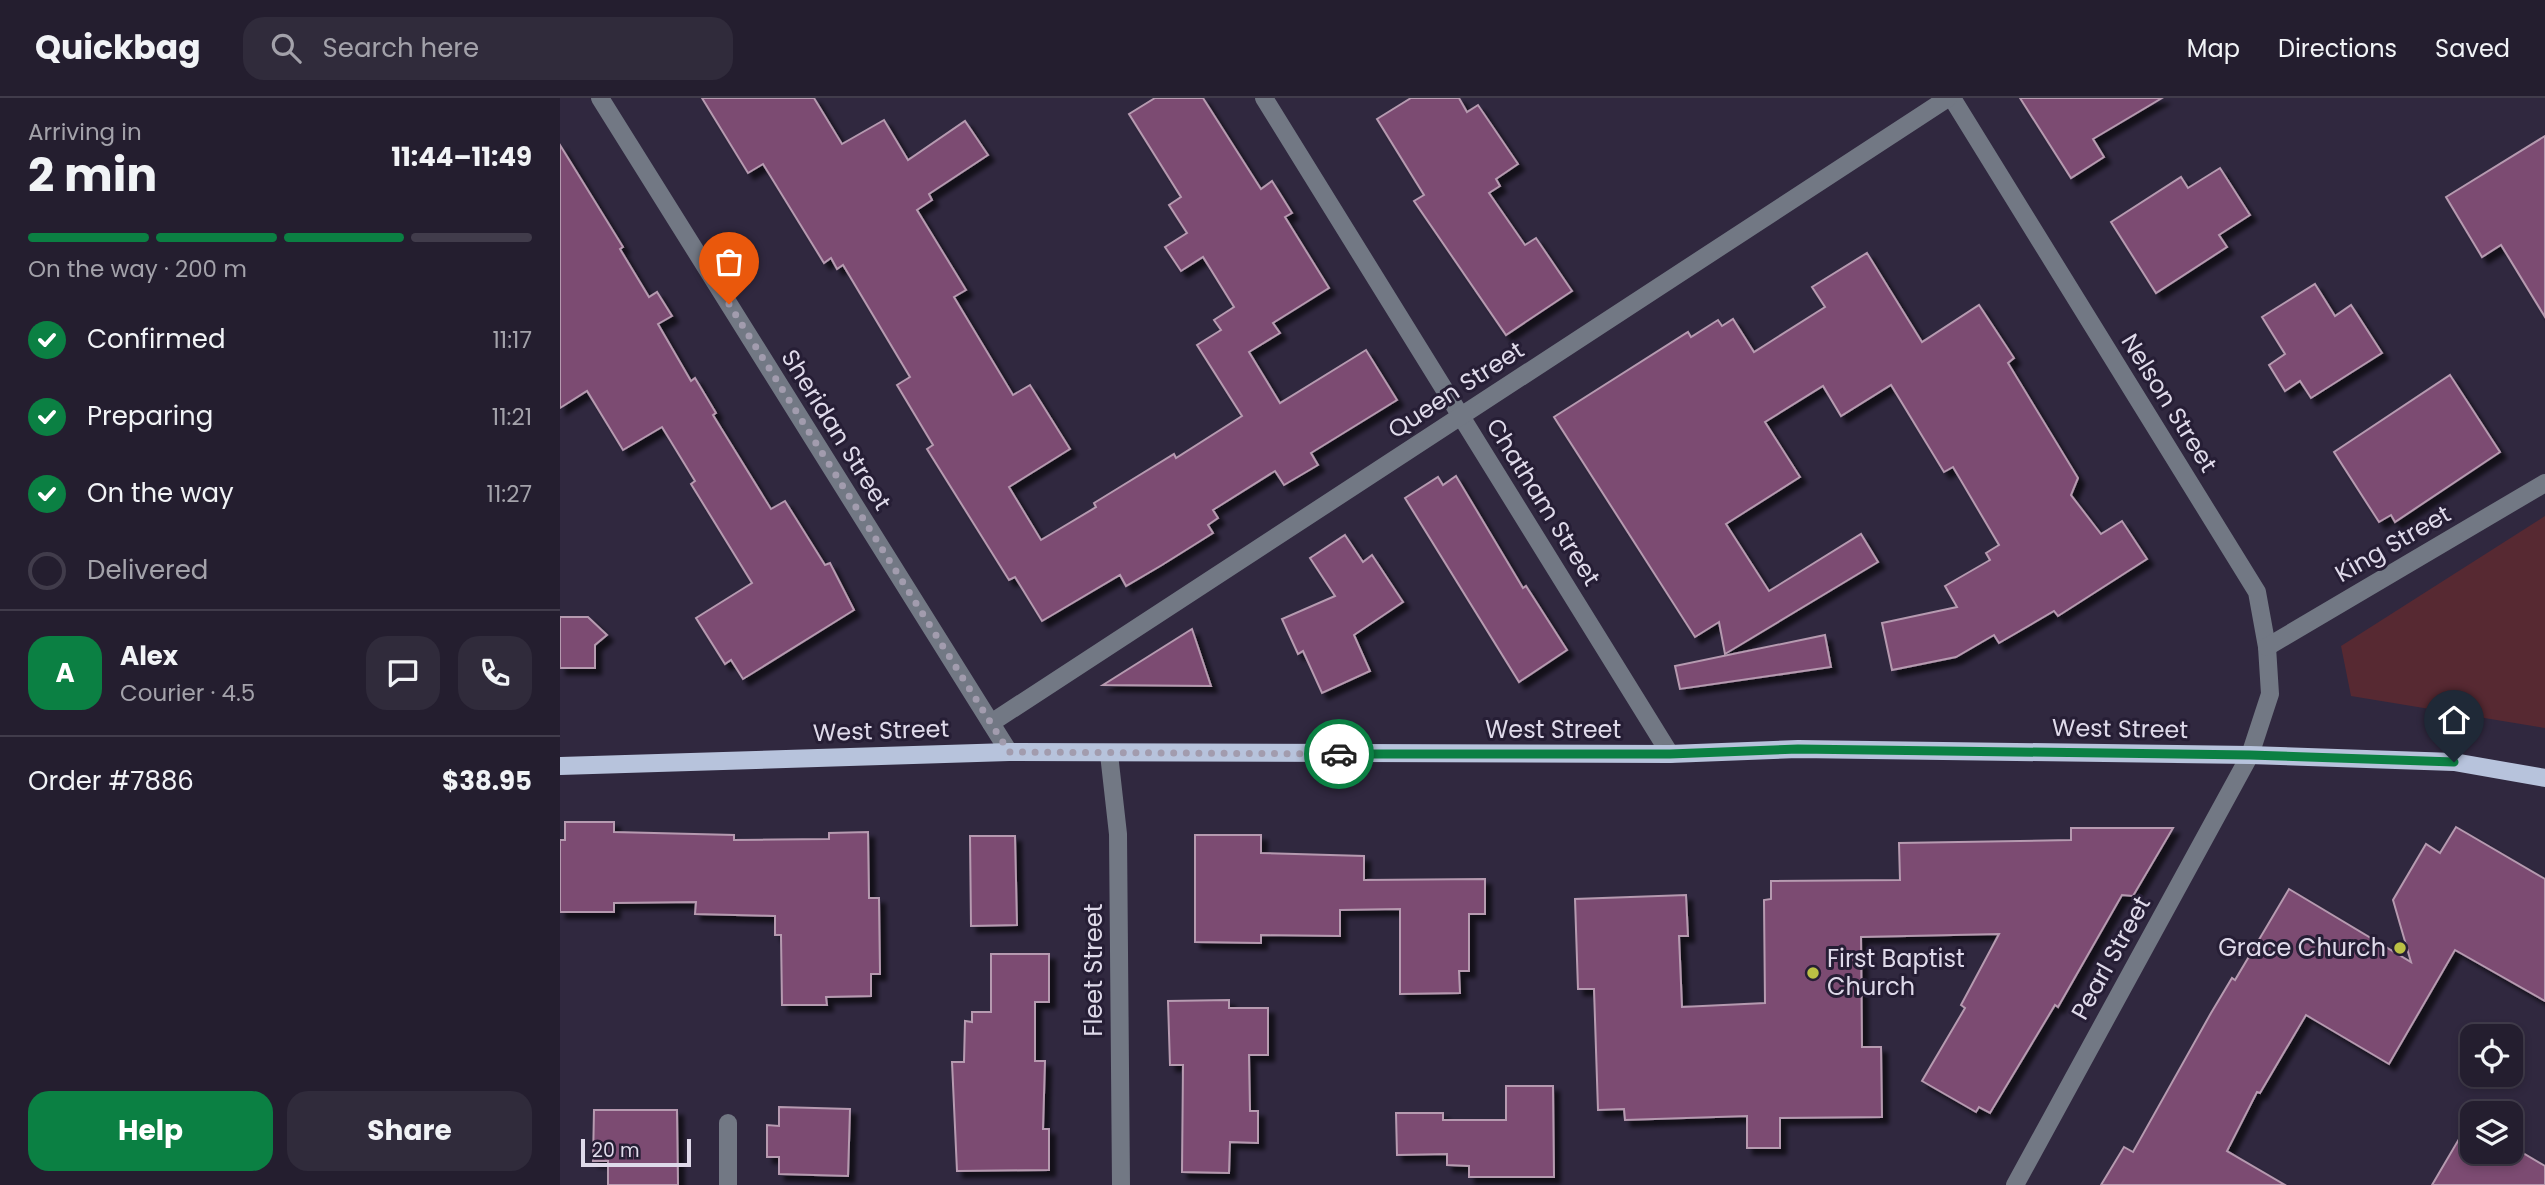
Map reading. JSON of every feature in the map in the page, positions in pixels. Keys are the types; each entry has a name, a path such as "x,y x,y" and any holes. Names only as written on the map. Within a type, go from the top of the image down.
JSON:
{"main road":[{"name":"West Street","path":"560,766 1009,752 1670,754 1798,749 2250,755 2454,762 2545,778"}],"street":[{"name":"Sheridan Street","path":"600,98 1009,752"},
{"name":"Chatham Street","path":"1264,98 1670,754"},
{"name":"Queen Street","path":"991,723 1950,98"},
{"name":"Nelson Street","path":"1950,98 2257,592 2267,646 2270,694 2250,755"},
{"name":"King Street","path":"2267,646 2545,483"},
{"name":"Fleet Street","path":"1109,754 1118,834 1121,1185"},
{"name":"Pearl Street","path":"2015,1185 2250,755"},
{"path":"728,1123 729,1185"}],"shaded area":[{"path":"2545,516 2545,728 2351,696 2341,646"}],"building":[{"path":"702,98 814,98 842,144 884,120 908,160 965,121 988,155 929,194 932,200 917,210 966,290 954,297 1013,395 1030,385 1070,449 1009,487 1041,540 1096,507 1094,503 1174,454 1176,458 1242,416 1197,345 1221,330 1214,320 1234,307 1203,257 1181,271 1165,247 1187,233 1169,205 1181,197 1129,114 1155,98 1203,98 1261,189 1272,181 1292,213 1285,217 1329,288 1273,323 1280,333 1249,352 1280,403 1366,350 1397,400 1311,453 1318,465 1284,485 1275,471 1213,510 1218,518 1208,525 1213,533 1162,565 1126,586 1120,575 1042,621 1015,577 1009,580 927,449 933,445 897,385 910,377 843,265 837,269 831,258 824,263 763,164 748,173"},
{"path":"1411,98 1459,98 1467,112 1478,105 1518,164 1496,179 1500,186 1489,193 1525,245 1536,238 1572,291 1506,335 1414,201 1424,195 1377,119"},
{"path":"2020,98 2162,98 2093,139 2104,157 2071,178"},
{"path":"2545,136 2545,317 2501,245 2482,257 2446,197"},
{"path":"560,145 623,247 620,249 649,297 657,292 672,316 658,324 691,381 695,378 716,413 713,415 771,509 785,501 825,565 830,563 854,610 743,679 731,660 725,664 696,618 752,583 691,484 695,481 662,427 623,450 587,391 560,408"},
{"path":"2220,168 2250,215 2219,235 2227,247 2156,293 2111,222 2181,177 2188,188"},
{"path":"1867,253 1922,342 1979,305 2014,358 2008,363 2078,478 2071,495 2101,534 2122,521 2147,559 2058,616 2054,611 1999,643 1994,635 1956,657 1892,670 1882,623 1957,607 1945,586 1990,560 1986,553 1999,545 1953,467 1944,472 1891,385 1841,416 1823,386 1765,422 1800,477 1726,524 1769,591 1861,534 1878,562 1725,654 1719,622 1695,637 1554,417 1688,332 1691,337 1718,320 1722,326 1733,319 1754,352 1825,307 1812,287"},
{"path":"2315,284 2335,316 2351,305 2382,353 2311,398 2300,381 2285,391 2269,365 2285,354 2262,317"},
{"path":"2450,375 2500,452 2395,522 2391,515 2379,522 2334,452"},
{"path":"1456,476 1523,588 1526,586 1567,650 1519,682 1405,498 1438,477 1443,485"},
{"path":"1345,535 1363,562 1372,555 1403,602 1354,635 1370,671 1322,693 1303,651 1298,654 1282,619 1335,596 1310,558"},
{"path":"560,617 588,617 607,635 595,645 595,668 560,668"},
{"path":"1192,629 1211,686 1103,685"},
{"path":"1825,635 1831,667 1680,689 1675,666"},
{"path":"565,822 614,822 614,832 734,835 734,840 829,839 829,833 868,832 869,898 879,898 880,974 871,974 871,996 826,997 827,1005 782,1005 781,935 775,935 775,916 695,914 696,902 614,903 614,912 560,912 560,840 565,840"},
{"name":"Grace Church","path":"2456,827 2545,879 2545,1001 2455,950 2389,1064 2306,1015 2260,1093 2257,1092 2227,1151 2285,1185 2101,1185 2124,1147 2133,1152 2211,1013 2232,978 2235,980 2289,889 2411,962 2393,900 2426,844 2440,853"},
{"path":"2071,828 2173,828 2133,896 2122,895 2058,1007 2055,1005 1990,1113 1979,1107 1976,1112 1922,1081 1965,1008 1961,1005 1999,934 1861,937 1862,1047 1881,1047 1882,1117 1780,1118 1780,1148 1747,1148 1747,1116 1625,1120 1624,1109 1598,1110 1594,989 1578,989 1575,899 1686,895 1688,936 1679,936 1682,1007 1765,1003 1764,900 1771,899 1771,881 1900,880 1899,843 2071,840"},
{"path":"1195,835 1261,835 1261,853 1364,856 1364,880 1485,879 1485,914 1469,914 1469,971 1459,971 1460,993 1400,994 1400,909 1340,910 1340,936 1261,935 1261,943 1195,942"},
{"path":"970,836 1015,836 1017,925 971,926"},
{"path":"991,954 1049,954 1049,1002 1035,1002 1035,1061 1045,1061 1043,1129 1049,1129 1049,1170 957,1171 952,1062 964,1062 965,1021 972,1022 972,1012 991,1012"},
{"path":"1229,1000 1229,1008 1268,1008 1268,1055 1249,1055 1250,1111 1258,1111 1258,1143 1230,1142 1229,1173 1182,1172 1183,1065 1170,1065 1168,1001"},
{"path":"1506,1086 1553,1086 1554,1177 1469,1177 1469,1166 1447,1165 1447,1154 1397,1155 1396,1113 1443,1113 1443,1120 1506,1120"},
{"path":"779,1107 850,1109 848,1176 779,1174 779,1157 767,1157 767,1125 779,1126"},
{"path":"594,1110 677,1110 678,1185 608,1185 608,1161 593,1161"},
{"path":"2460,1137 2460,1164 2523,1164 2523,1153 2545,1166 2545,1185 2432,1185"}],"way so far":[{"path":"729,304 1009,752 1339,754"}],"place":[{"name":"Grace Church","path":"2400,948"},
{"name":"First Baptist Church","path":"1813,973"}],"route":[{"path":"1339,754 1670,754 1798,749 2250,755 2454,762"}]}
